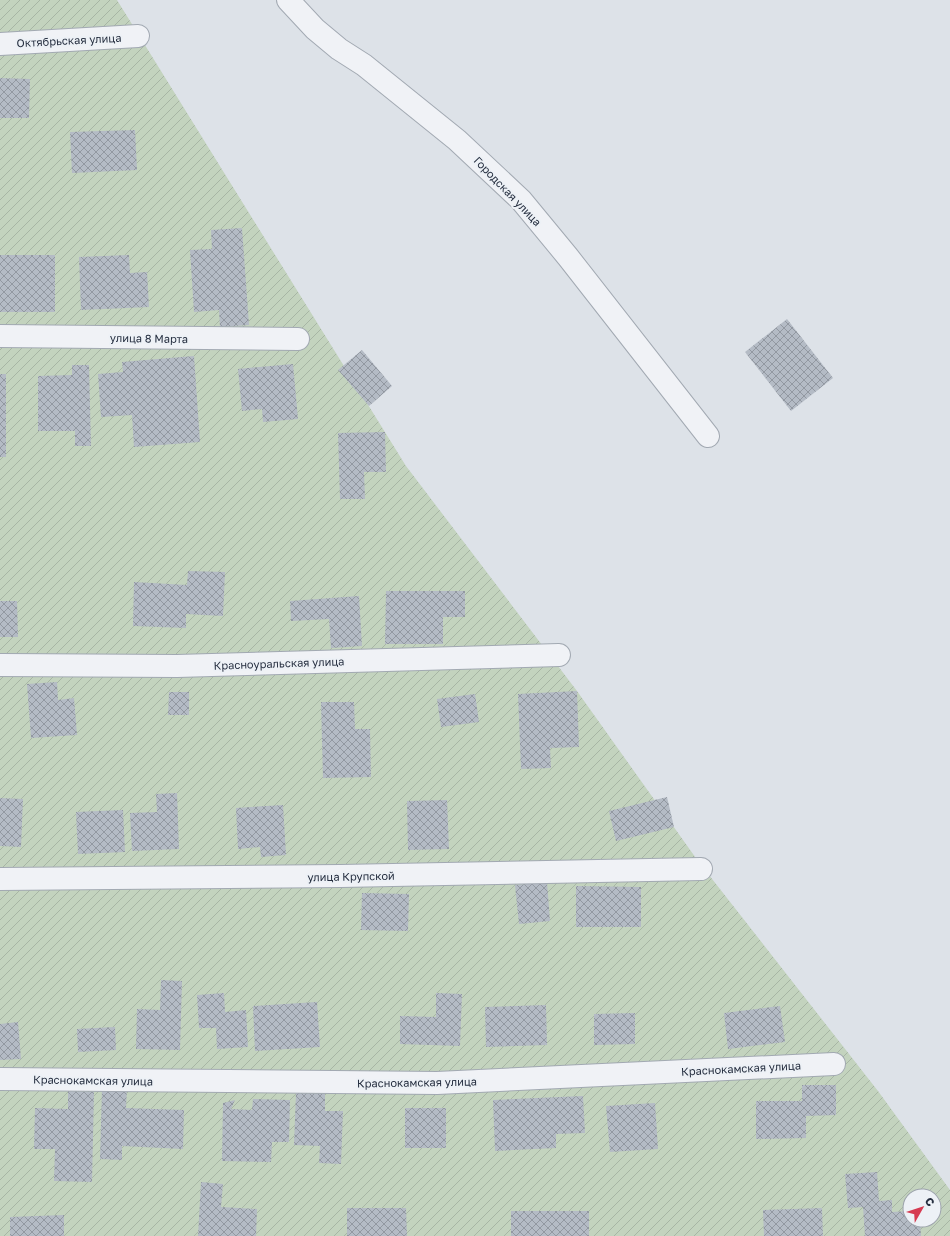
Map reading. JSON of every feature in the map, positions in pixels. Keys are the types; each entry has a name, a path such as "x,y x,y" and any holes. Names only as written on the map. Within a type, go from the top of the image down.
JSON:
{"street":[{"name":"Городская улица","path":"288,0 315,29 333,44 364,65 457,140 521,200 568,257 708,436"},
{"name":"Октябрьская улица","path":"0,44 138,36"},
{"name":"улица 8 Марта","path":"0,336 298,339"},
{"name":"Красноуральская улица","path":"0,665 177,666 559,656"},
{"name":"улица Крупской","path":"0,879 349,876 701,870"},
{"name":"Краснокамская улица","path":"0,1079 437,1083 834,1064"}],"green space":[{"path":"0,0 117,0 406,466 577,691 698,861 878,1091 950,1190 950,1236 0,1236"}],"building":[{"path":"0,78 30,79 29,118 0,118"},
{"path":"135,130 137,170 72,173 70,132"},
{"path":"242,228 249,325 220,327 219,310 194,312 190,250 212,249 211,230"},
{"path":"0,255 55,255 55,312 0,312"},
{"path":"129,255 130,273 147,272 149,307 81,310 79,257"},
{"path":"787,319 833,378 791,411 745,352"},
{"path":"362,350 392,386 369,406 338,370"},
{"path":"194,356 200,442 134,447 132,415 101,417 98,374 123,372 122,362"},
{"path":"293,364 298,419 263,422 262,409 242,411 238,369"},
{"path":"72,365 89,365 91,446 75,446 75,431 38,431 38,376 72,375"},
{"path":"0,374 6,374 6,457 0,457"},
{"path":"385,432 386,472 364,472 365,499 340,499 338,433"},
{"path":"188,571 225,572 223,616 186,614 186,628 133,626 134,582 187,585"},
{"path":"386,591 465,591 465,617 443,617 443,644 385,644"},
{"path":"359,596 362,646 331,648 329,619 291,621 290,601"},
{"path":"0,601 17,601 18,637 0,637"},
{"path":"57,682 58,700 74,698 77,735 31,738 27,684"},
{"path":"577,691 579,747 550,748 551,768 521,769 518,694"},
{"path":"169,692 189,692 189,715 168,715"},
{"path":"475,694 479,722 441,727 437,699"},
{"path":"321,702 354,702 355,729 370,729 371,777 323,778"},
{"path":"177,793 179,849 132,851 130,813 157,812 156,794"},
{"path":"667,797 674,827 616,841 609,811"},
{"path":"0,798 23,799 21,847 0,846"},
{"path":"447,800 449,849 408,850 407,801"},
{"path":"283,805 286,855 261,857 260,847 238,849 236,808"},
{"path":"123,810 125,852 78,854 76,812"},
{"path":"547,882 550,921 519,924 515,885"},
{"path":"576,886 641,887 641,927 576,927"},
{"path":"362,893 409,894 408,931 361,930"},
{"path":"161,980 182,981 180,1050 136,1049 137,1009 160,1010"},
{"path":"224,993 225,1012 246,1010 248,1047 217,1049 216,1028 199,1028 197,995"},
{"path":"436,993 462,994 460,1046 400,1044 400,1016 436,1017"},
{"path":"317,1002 320,1047 255,1051 253,1006"},
{"path":"546,1005 547,1045 486,1047 485,1007"},
{"path":"780,1006 785,1042 728,1049 724,1013"},
{"path":"635,1013 635,1044 594,1045 594,1014"},
{"path":"18,1022 21,1059 0,1060 0,1024"},
{"path":"115,1027 116,1050 78,1052 77,1029"},
{"path":"802,1085 836,1085 836,1115 806,1116 806,1138 756,1139 756,1101 802,1101"},
{"path":"102,1088 127,1089 126,1108 184,1110 183,1149 122,1146 122,1160 100,1159"},
{"path":"68,1091 94,1092 92,1182 54,1181 55,1149 34,1149 35,1108 68,1109"},
{"path":"296,1093 325,1094 325,1111 343,1111 341,1164 319,1163 320,1146 294,1145"},
{"path":"583,1096 585,1133 556,1134 556,1148 495,1151 493,1100"},
{"path":"253,1099 290,1100 289,1142 272,1142 271,1162 222,1161 223,1103 235,1100 231,1109 252,1110"},
{"path":"655,1103 658,1149 610,1152 606,1106"},
{"path":"405,1108 446,1108 446,1148 405,1148"},
{"path":"877,1172 879,1201 892,1200 892,1212 902,1211 902,1228 920,1228 921,1236 865,1236 863,1207 848,1208 845,1174"},
{"path":"201,1182 223,1184 221,1207 257,1209 256,1236 198,1236"},
{"path":"347,1208 406,1208 407,1236 347,1236"},
{"path":"822,1208 823,1236 764,1236 763,1210"},
{"path":"511,1211 589,1211 589,1236 511,1236"},
{"path":"64,1215 64,1236 10,1236 10,1217"}]}
